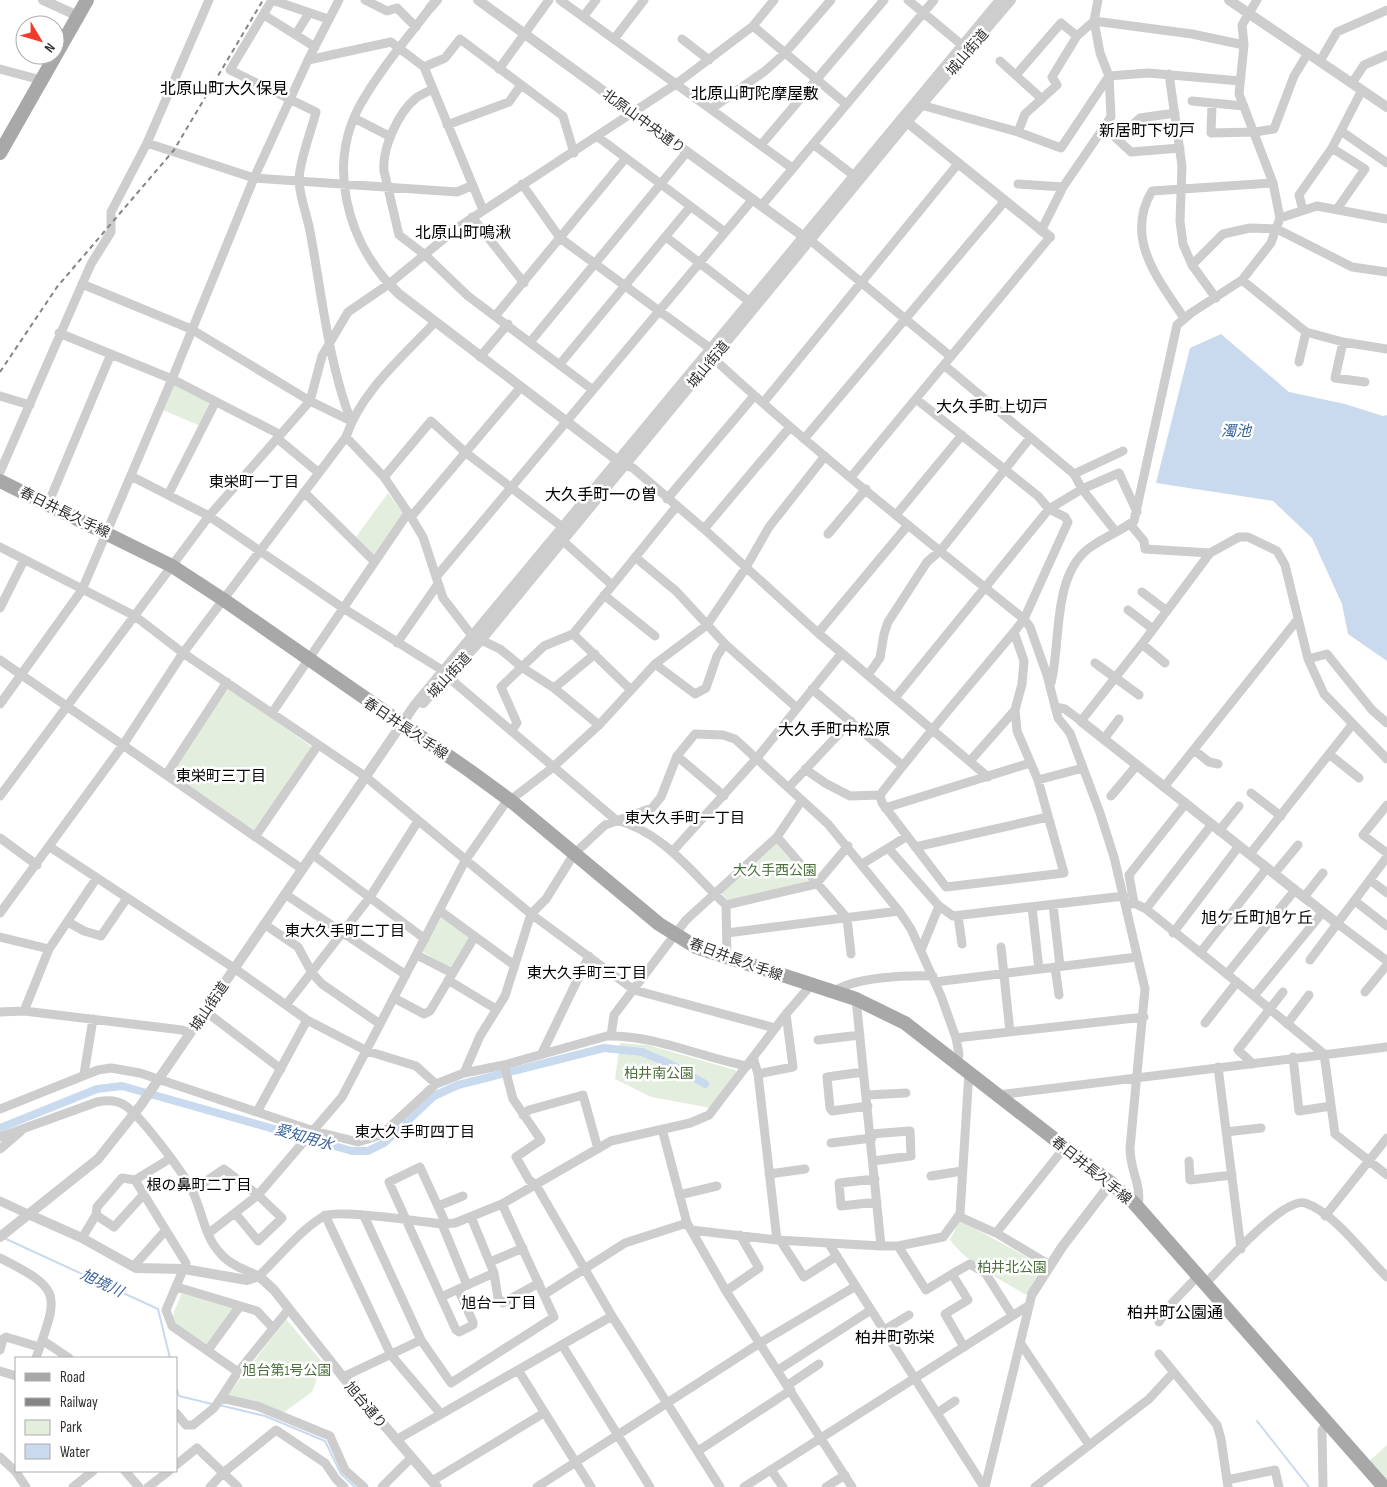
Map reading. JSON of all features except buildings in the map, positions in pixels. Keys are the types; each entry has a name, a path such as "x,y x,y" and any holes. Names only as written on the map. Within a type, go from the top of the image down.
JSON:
{"main road":[{"path":"0,153 87,0"},
{"name":"春日井長久手線","path":"0,481 172,566 224,600 511,801 674,934 696,947 856,999 905,1022 1111,1183 1138,1208 1384,1487"}],"street":[{"path":"43,0 78,16"},
{"path":"0,472 59,333 91,264 111,232 111,212 147,142 209,0"},
{"path":"328,19 272,0 230,70 316,112 299,179 310,233 322,313 330,339 340,393 351,421"},
{"path":"0,704 82,590 172,379 254,178 308,60 339,0"},
{"path":"365,0 387,11 397,8 416,27"},
{"name":"北原山中央通り","path":"478,0 806,238"},
{"path":"499,69 549,0"},
{"path":"560,0 792,168"},
{"path":"583,17 596,0"},
{"path":"614,39 644,0"},
{"path":"0,796 4,781 67,707 209,516 310,402 322,356 330,339 348,312 389,284 424,254 483,210 574,153 709,60 753,26 774,0"},
{"path":"711,109 765,71 785,53 831,0"},
{"path":"762,145 884,0"},
{"path":"908,0 962,45"},
{"path":"397,643 437,581 510,488 725,232 792,168 934,0"},
{"name":"城山街道","path":"477,638 561,526 620,463 712,354 806,238 853,175 1000,0"},
{"name":"城山街道","path":"712,354 750,302 1011,0"},
{"path":"851,477 944,365 1046,234 1064,187 1111,117 1109,76 1100,53 1094,21 1098,0"},
{"path":"1229,0 1385,104"},
{"path":"1049,688 1058,620 1066,586 1081,556 1134,522 1177,325 1184,318 1242,280 1270,243 1277,229 1280,218 1273,184 1255,132 1239,94 1244,45 1242,25 1257,0"},
{"path":"434,4 370,89 354,118 345,153 345,183 349,213 358,240 372,264 389,284 435,322 620,463 633,468 676,507 704,529 745,569 841,654 988,776"},
{"path":"1320,61 1337,32 1387,10"},
{"path":"296,34 309,13"},
{"path":"264,15 315,47"},
{"path":"1018,132 1025,114 1057,85 1052,77 1077,36 1094,21 1192,34 1244,45"},
{"path":"1016,75 1061,23 1077,36"},
{"path":"753,26 846,104"},
{"path":"682,39 709,60"},
{"path":"424,67 445,58 460,40 563,116 574,153"},
{"path":"308,60 391,42 424,67 471,186 483,210"},
{"path":"1212,104 1211,133 1274,130 1294,76 1308,53"},
{"path":"1352,83 1364,65 1387,55"},
{"path":"1000,61 1042,99"},
{"path":"0,69 41,80"},
{"path":"1109,76 1169,74 1240,81"},
{"path":"1169,74 1182,166 1180,221 1183,244 1192,265 1216,298"},
{"path":"921,105 1018,132 1062,148 1109,76"},
{"path":"447,125 509,102 521,85"},
{"path":"433,89 416,98 389,136 384,161 399,235 424,254 468,296 508,324 593,390"},
{"path":"1303,210 1299,195 1332,148 1362,90"},
{"path":"1192,101 1244,106"},
{"path":"1117,139 1140,118 1174,113"},
{"path":"354,118 389,136"},
{"path":"907,122 957,165 1046,234"},
{"path":"1104,127 1131,152 1180,148"},
{"path":"1341,131 1387,163"},
{"path":"598,137 725,232"},
{"path":"147,142 254,178 299,179 457,192 471,186"},
{"path":"812,144 853,175"},
{"path":"1332,148 1365,169 1337,210"},
{"path":"531,342 686,152"},
{"path":"496,315 625,159"},
{"path":"763,403 957,165"},
{"path":"522,184 560,238 660,310 712,354 754,396 804,439 1024,619 1030,627 1047,675 1058,718 1070,733 1100,813 1124,896 1130,904 1146,909 1173,933 1237,982 1324,1054 1335,1134 1387,1175"},
{"path":"1018,184 1064,187"},
{"path":"1184,318 1146,256 1140,231 1144,205 1152,192 1273,184"},
{"path":"804,439 1004,202"},
{"path":"1280,218 1317,206 1387,219"},
{"path":"560,364 690,207"},
{"path":"472,218 524,282"},
{"path":"1192,265 1223,234 1250,228 1277,229 1352,267 1387,272"},
{"path":"666,237 750,302"},
{"path":"806,238 950,356"},
{"path":"1242,280 1306,332 1343,342 1387,348"},
{"path":"82,284 191,329 310,402 351,421"},
{"path":"0,913 123,745 183,653 346,437 351,421 367,396 435,322"},
{"path":"480,357 508,324"},
{"path":"1299,362 1306,332"},
{"path":"59,333 172,379 277,433 278,439 319,473"},
{"path":"1343,342 1335,378 1365,382"},
{"path":"48,504 111,354"},
{"path":"944,365 1074,474 1082,488 1116,532"},
{"path":"272,713 374,561 410,515 520,388"},
{"path":"0,396 30,405"},
{"path":"667,499 754,396"},
{"path":"805,769 825,783 850,796 880,795 1024,619 1068,522 1065,517 1049,509 1038,496 916,399"},
{"path":"168,495 216,403"},
{"path":"384,477 430,421 465,452 561,526"},
{"path":"704,529 790,427"},
{"path":"896,515 962,435"},
{"path":"346,437 384,477 410,515 423,536 443,598 477,638 500,649 523,668 554,688 598,725"},
{"path":"868,675 880,658 888,622 927,562 941,550 1006,471 1030,438"},
{"path":"1074,474 1123,451"},
{"path":"209,1233 258,1195 342,1097 465,861 504,805 552,768 598,725 656,664 707,625 745,569 769,527 825,456"},
{"name":"城山街道","path":"2,1236 98,1159 134,1114 402,725 562,540 620,463"},
{"path":"895,698 1049,509 1082,488 1119,473 1137,512"},
{"path":"131,476 209,516 258,552 445,674 512,730 552,768 616,820 636,825 672,852 726,905 727,958"},
{"path":"828,534 866,489"},
{"path":"304,492 374,561"},
{"path":"512,730 517,723 501,687 544,646 573,634 676,507"},
{"path":"1130,524 1144,541 1145,549 1210,553"},
{"path":"818,634 908,525"},
{"path":"1081,721 1116,678 1210,553 1239,538 1248,537 1277,551 1285,565 1308,659 1324,694 1387,759"},
{"path":"562,540 612,585"},
{"path":"0,547 135,616 183,653 366,777 465,861 634,990 775,1028"},
{"path":"635,557 676,591 725,644 797,708"},
{"path":"0,608 24,560"},
{"path":"1142,592 1167,611"},
{"path":"604,595 655,636"},
{"path":"1128,610 1153,629"},
{"path":"1164,787 1298,619"},
{"path":"880,795 885,808 946,887 1064,873 1038,780 1017,731 1015,710 1022,684 1024,661 1014,632"},
{"path":"573,634 631,690"},
{"path":"656,664 695,694 706,688 717,656 725,644"},
{"path":"1142,644 1165,663"},
{"path":"554,688 595,654"},
{"path":"672,852 756,759 841,654"},
{"path":"1308,659 1327,654 1372,710 1387,723"},
{"path":"0,660 302,869"},
{"path":"1095,662 1139,695"},
{"path":"166,775 227,682"},
{"path":"812,690 903,766"},
{"path":"1055,707 1065,709 1081,721 1387,963 1365,992"},
{"path":"970,761 1015,710"},
{"path":"1104,739 1119,719"},
{"path":"789,787 851,721"},
{"path":"1250,854 1352,725"},
{"path":"464,1073 480,1036 505,996 532,914 546,899 574,854 605,825 652,808 661,797 677,756 695,734 714,734 735,739 789,787 848,846 912,929 934,979 956,1038 959,1054 956,1063"},
{"path":"256,837 318,745"},
{"path":"1194,750 1209,762 1218,764"},
{"path":"1329,754 1359,778"},
{"path":"677,756 724,796"},
{"path":"885,808 1030,763"},
{"path":"1111,796 1137,765"},
{"path":"1038,780 1083,768"},
{"path":"1251,793 1281,816"},
{"path":"612,1036 614,1016 674,934 777,836 802,800"},
{"path":"1138,1208 1140,1193 1130,1161 1145,989 1137,957 1130,904 1129,875 1186,803"},
{"path":"1387,805 1363,834 1387,853"},
{"path":"1146,909 1216,827 1239,806"},
{"path":"915,847 1048,817"},
{"path":"286,1005 370,897 418,821"},
{"path":"777,836 816,884 847,918 851,954"},
{"path":"862,864 906,837"},
{"path":"0,838 37,865"},
{"path":"1200,953 1271,871 1298,845"},
{"path":"726,905 816,884 848,846"},
{"path":"1173,933 1239,846"},
{"path":"50,847 234,968 307,1020 367,1051 416,1066 436,1084"},
{"path":"889,849 939,906 953,916 1124,896"},
{"path":"312,854 425,939"},
{"path":"1310,960 1387,857"},
{"path":"1304,897 1323,873"},
{"path":"24,1011 49,949 96,879"},
{"path":"1370,880 1387,893"},
{"path":"1227,974 1295,890"},
{"path":"285,894 344,931 406,975"},
{"path":"68,922 84,931 101,936 127,898"},
{"path":"1355,901 1387,926"},
{"path":"1053,905 1058,966 1058,995"},
{"path":"921,950 939,906"},
{"path":"1032,907 1039,969"},
{"path":"440,911 514,965"},
{"path":"727,933 899,911"},
{"path":"1254,996 1323,912"},
{"path":"958,916 962,944"},
{"path":"264,924 298,947 312,973 322,984 380,1024"},
{"path":"394,998 424,1014 430,1011 475,936"},
{"path":"0,937 49,949"},
{"path":"1001,947 1010,1032"},
{"path":"417,955 496,1009"},
{"path":"542,1052 589,956"},
{"path":"832,992 842,985 917,975 934,979 1004,973 1137,957"},
{"path":"1205,1024 1237,982"},
{"path":"0,1201 82,1238 133,1267 151,1270 184,1269 247,1280 259,1276 303,1233 325,1215 406,1219 444,1224 455,1223 502,1204 611,1141 690,1123 709,1115 775,1028 811,985"},
{"path":"1253,1064 1238,1050 1283,992"},
{"path":"1288,1024 1309,995"},
{"path":"856,999 881,1246"},
{"path":"0,1012 24,1011 182,1030 190,1034"},
{"path":"205,1011 281,1069"},
{"path":"758,1074 793,1067 786,1014"},
{"path":"956,1038 1144,1017"},
{"path":"84,1074 93,1019"},
{"path":"257,1112 307,1020"},
{"path":"818,1040 860,1035"},
{"path":"0,1109 84,1074 111,1068 257,1112 312,1133 350,1142 370,1140 381,1135 436,1084 464,1073 504,1065 542,1052 612,1036 664,1043 747,1066"},
{"path":"998,1095 1253,1064 1293,1057 1387,1047"},
{"path":"754,1057 758,1074 778,1240 804,1277 837,1256"},
{"path":"1293,1057 1299,1111 1331,1106"},
{"path":"504,1065 513,1095 541,1140 516,1157 529,1180 536,1186 612,1316 720,1487"},
{"path":"1218,1067 1241,1249"},
{"path":"863,1072 827,1077 830,1108 832,1111 868,1106"},
{"path":"544,1294 625,1243 689,1227 778,1240 829,1244 898,1246 943,1237 958,1216 969,1072"},
{"path":"867,1095 906,1093"},
{"path":"524,1115 530,1110 583,1095 598,1149"},
{"path":"0,1149 21,1131 97,1102 107,1100 118,1102 134,1114 171,1158 192,1191 218,1252 232,1264 259,1276"},
{"path":"662,1128 689,1227 726,1290 852,1487"},
{"path":"1226,1132 1261,1128"},
{"path":"0,1137 18,1129 21,1131"},
{"path":"832,1143 910,1131 912,1156 873,1162"},
{"path":"1325,1216 1387,1138"},
{"path":"996,1233 1065,1147"},
{"path":"82,1238 96,1215 97,1207 122,1178 135,1180 171,1158"},
{"path":"1189,1161 1190,1180 1232,1175"},
{"path":"420,1168 438,1206 473,1322 472,1325 459,1332 456,1330 389,1182 420,1168"},
{"path":"192,1191 224,1169 258,1195 282,1218 258,1241 235,1213"},
{"path":"769,1174 805,1169"},
{"path":"931,1176 962,1171"},
{"path":"875,1179 839,1183 841,1206 877,1202"},
{"path":"135,1180 186,1263 166,1310 172,1326 238,1372"},
{"path":"984,1487 1032,1294 1050,1265 1111,1183"},
{"path":"679,1195 716,1186"},
{"path":"96,1215 114,1228 144,1194"},
{"path":"438,1206 463,1196"},
{"path":"1158,1322 1173,1302 1241,1249 1268,1220 1288,1205 1303,1202 1345,1231 1387,1277"},
{"path":"364,1216 421,1340 451,1382 554,1317 502,1204"},
{"path":"325,1215 391,1355 441,1414"},
{"path":"958,1216 996,1233 1050,1265"},
{"path":"470,1217 494,1273 498,1298 503,1303 539,1283"},
{"path":"133,1267 166,1230"},
{"path":"726,1290 759,1268 740,1235"},
{"path":"829,1244 984,1487"},
{"path":"898,1246 926,1290 970,1264 986,1274 1012,1315"},
{"path":"490,1262 523,1248"},
{"path":"0,1258 34,1275 43,1282 49,1291 52,1305 36,1357"},
{"path":"441,1297 494,1273"},
{"path":"952,1274 968,1300 944,1314 964,1347"},
{"name":"旭台通り","path":"259,1276 269,1284 343,1377 435,1484"},
{"path":"537,1487 618,1434 669,1404 760,1343 856,1286"},
{"path":"176,1287 256,1311 273,1328"},
{"path":"208,1350 240,1306"},
{"path":"744,1487 1028,1306"},
{"path":"178,1415 186,1424 192,1425 214,1408 238,1372 288,1310"},
{"path":"778,1370 871,1310"},
{"path":"884,1330 909,1314"},
{"path":"396,1440 612,1316"},
{"path":"0,1350 3,1339 6,1338 41,1344 67,1357"},
{"path":"343,1377 421,1340"},
{"path":"1021,1344 1089,1445"},
{"path":"562,1346 650,1487"},
{"path":"1159,1354 1217,1425 1227,1484 1275,1470 1279,1487"},
{"path":"698,1450 790,1388 819,1364"},
{"path":"518,1370 591,1487"},
{"path":"0,1371 15,1376"},
{"path":"1035,1487 1149,1399 1173,1373"},
{"path":"221,1398 257,1406 330,1436 345,1470 364,1487"},
{"path":"937,1413 955,1401"},
{"path":"435,1484 544,1413"},
{"path":"1323,1487 1322,1430 1327,1423"},
{"path":"210,1487 223,1473 276,1430 325,1463 344,1487"},
{"path":"178,1463 197,1448 238,1487"},
{"path":"0,1457 15,1471"},
{"path":"382,1487 411,1458"},
{"path":"771,1470 782,1487"},
{"path":"16,1472 26,1487"},
{"path":"73,1487 93,1472"},
{"path":"127,1472 139,1487"},
{"path":"148,1487 167,1472"},
{"path":"826,1487 845,1475"}],"green space":[{"path":"173,384 212,404 200,426 163,410"},
{"path":"388,493 404,514 375,556 356,537"},
{"path":"229,688 312,747 255,831 171,774"},
{"name":"大久手西公園","path":"776,843 808,881 729,901 721,893"},
{"path":"441,917 471,939 450,969 422,951"},
{"name":"柏井南公園","path":"620,1043 648,1045 735,1070 737,1073 711,1108 651,1097 615,1079"},
{"name":"柏井北公園","path":"960,1220 1043,1266 1026,1295 985,1271 966,1257 950,1240"},
{"path":"183,1290 235,1308 209,1348 172,1326 174,1312"},
{"name":"旭台第1号公園","path":"286,1319 323,1363 312,1392 283,1413 230,1399 228,1395"},
{"path":"1387,1445 1387,1487 1365,1465"}],"water":[{"name":"濁池","path":"1221,334 1289,392 1345,404 1383,416 1387,415 1387,661 1348,634 1342,604 1312,538 1273,501 1156,483 1190,348"}],"waterway":[{"name":"愛知用水","path":"0,1128 97,1089 122,1086 352,1151 368,1151 384,1143 434,1096 458,1085 604,1048 642,1052 670,1064 705,1084"},
{"name":"旭境川","path":"4,1238 158,1309 170,1357"},
{"name":"旭境川","path":"178,1393 179,1396 212,1404"},
{"name":"旭境川","path":"219,1405 265,1416 325,1441 341,1474 355,1487"},
{"name":"愛知用水","path":"1257,1421 1309,1487"}],"railway":[{"path":"0,372 57,287 174,150 263,0"}],"district":[{"name":"北原山町大久保見","path":"224,88"},
{"name":"北原山町陀摩屋敷","path":"755,93"},
{"name":"新居町下切戸","path":"1147,130"},
{"name":"北原山町鳴湫","path":"463,232"},
{"name":"大久手町上切戸","path":"992,406"},
{"name":"東栄町一丁目","path":"254,482"},
{"name":"大久手町一の曽","path":"601,494"},
{"name":"大久手町中松原","path":"834,729"},
{"name":"東栄町三丁目","path":"221,776"},
{"name":"東大久手町一丁目","path":"685,818"},
{"name":"旭ケ丘町旭ケ丘","path":"1257,917"},
{"name":"東大久手町二丁目","path":"345,931"},
{"name":"東大久手町三丁目","path":"587,973"},
{"name":"東大久手町四丁目","path":"415,1132"},
{"name":"根の鼻町二丁目","path":"199,1185"},
{"name":"旭台一丁目","path":"499,1303"},
{"name":"柏井町公園通","path":"1175,1312"},
{"name":"柏井町弥栄","path":"895,1337"}]}
